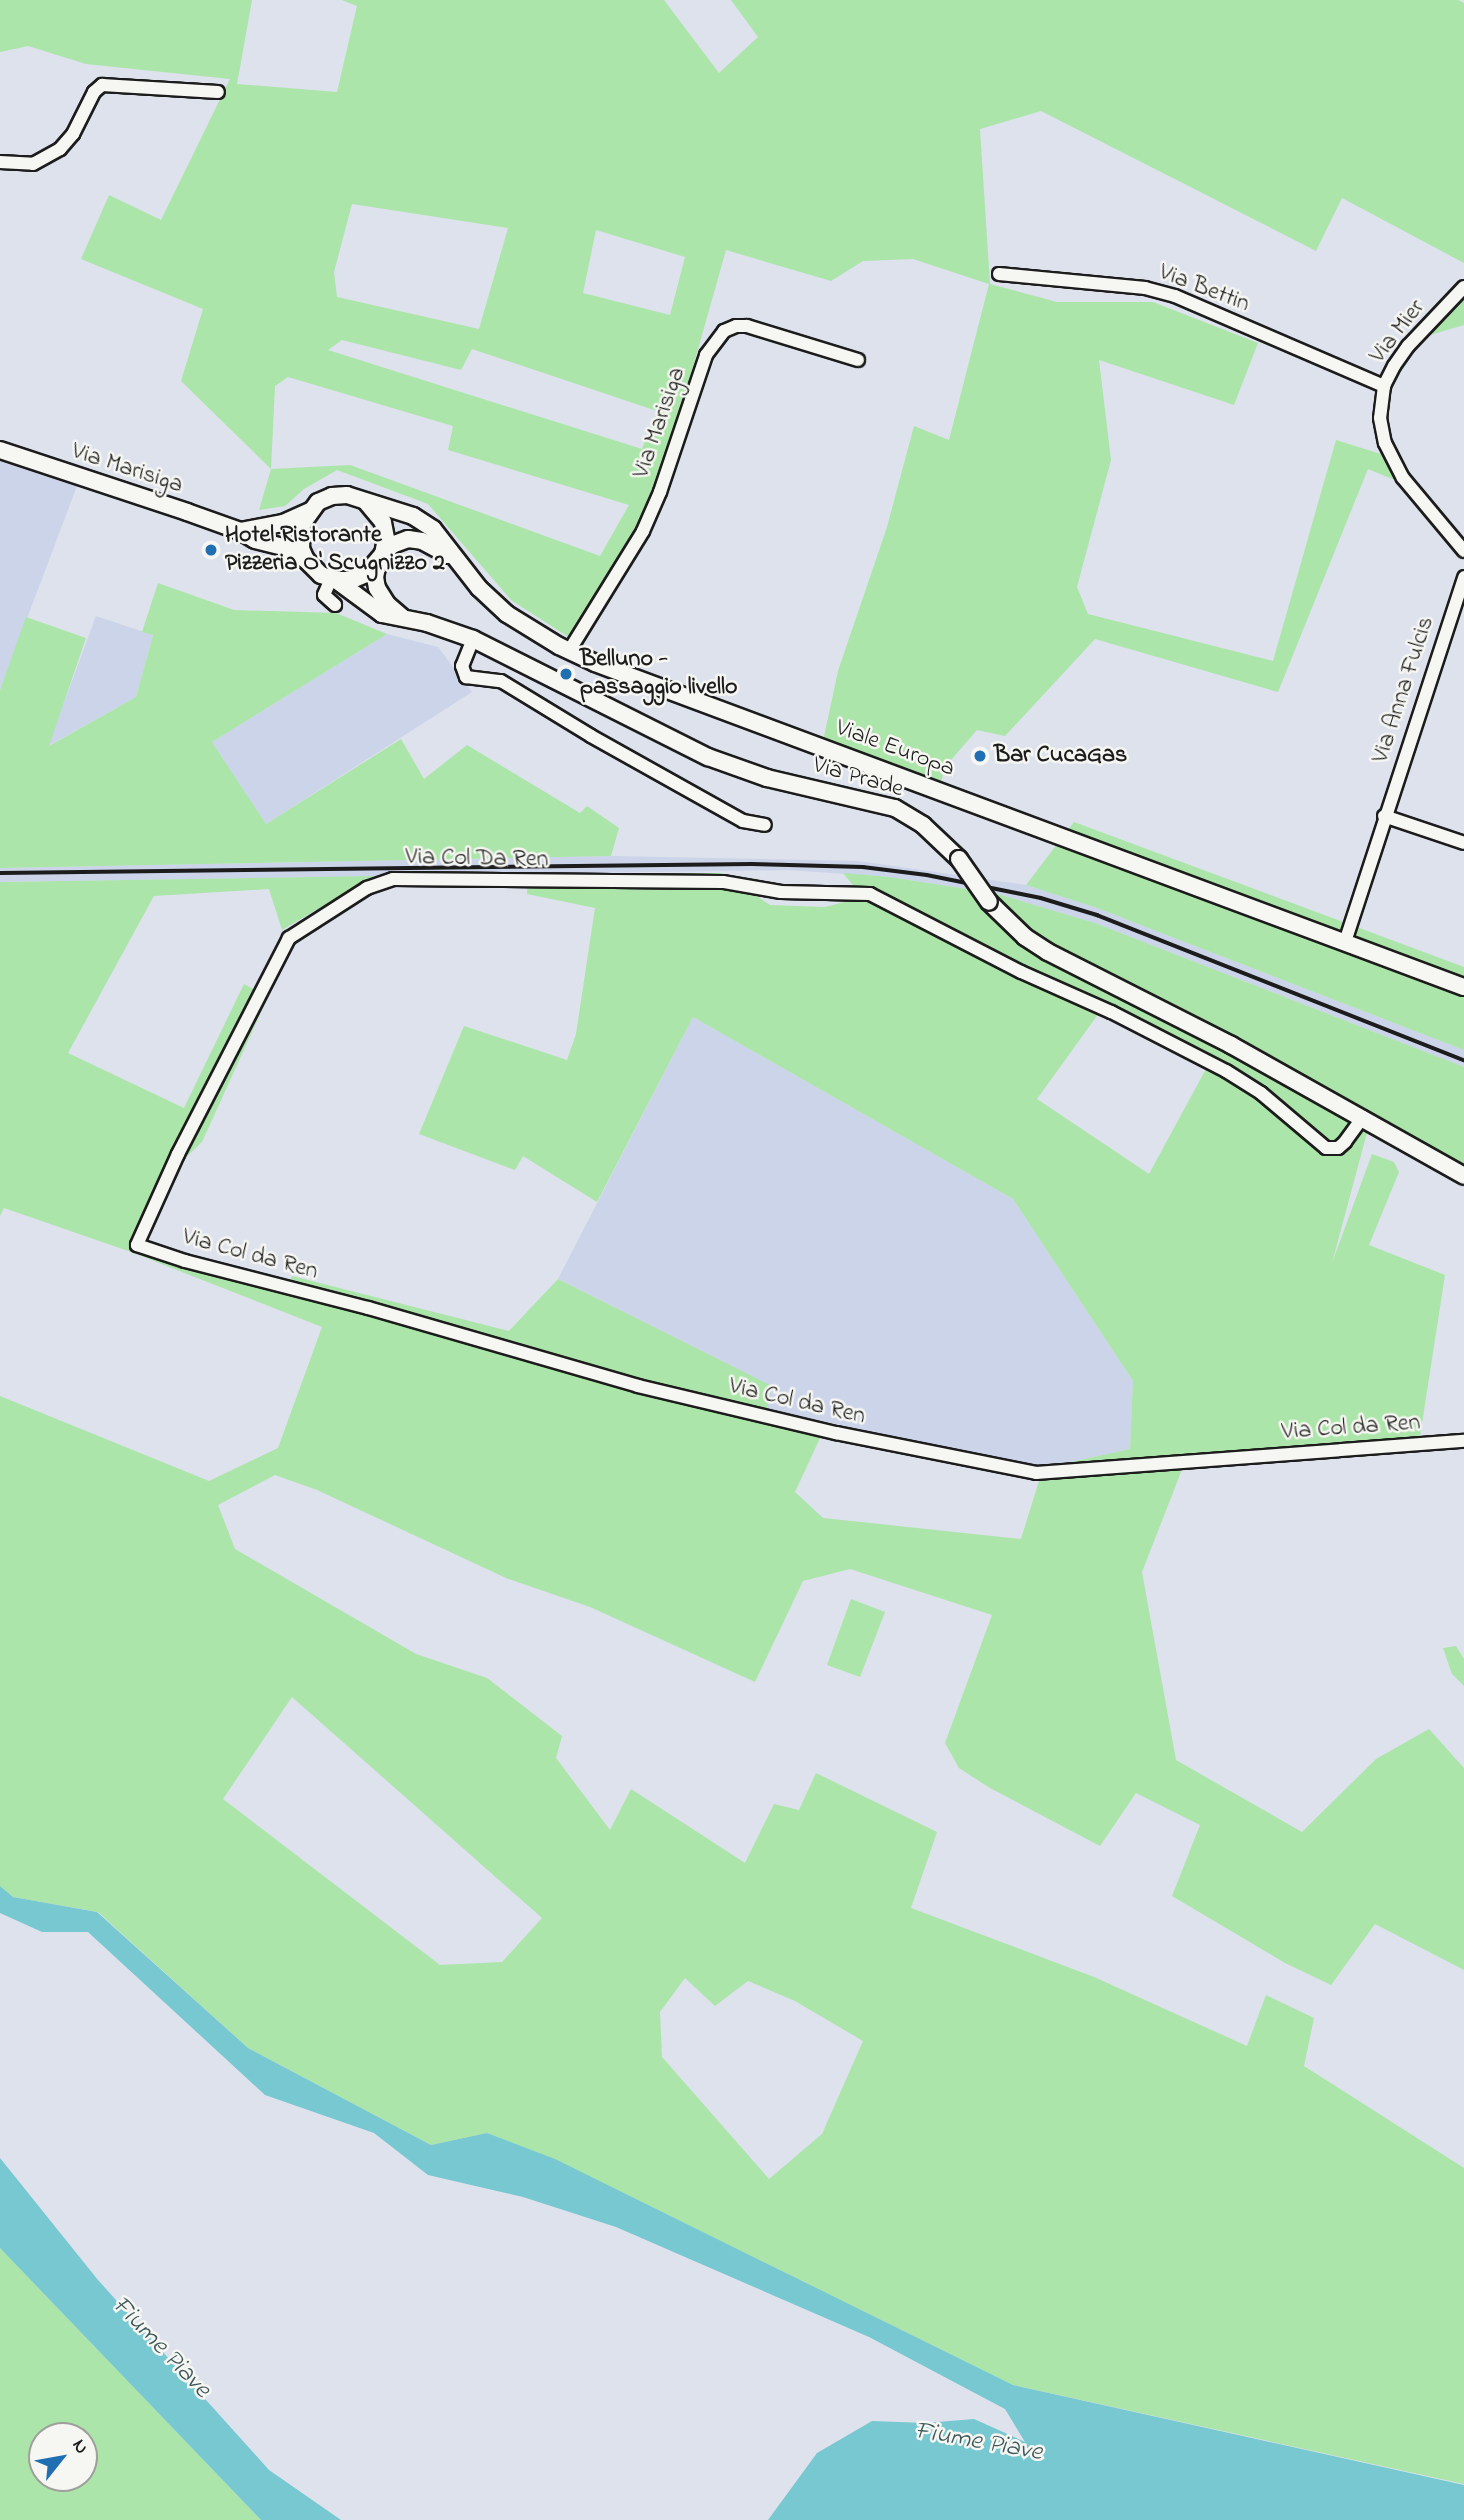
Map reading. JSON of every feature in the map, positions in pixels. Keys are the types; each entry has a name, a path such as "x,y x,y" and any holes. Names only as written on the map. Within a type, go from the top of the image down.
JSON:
{"main road":[{"name":"Via Marisiga","path":"0,450 295,552 321,575 334,580"},
{"name":"Via Marisiga","path":"240,531 284,523 332,496 347,495 362,499"},
{"name":"Viale Europa","path":"362,499 413,516 432,529 479,588 508,614 569,651 1464,987"},
{"path":"334,580 352,580 366,574 381,559 386,538 383,522 375,509 362,499"},
{"path":"306,560 300,537 310,510"},
{"name":"Viale Europa","path":"381,559 391,545 408,540 422,541 453,558"},
{"name":"Via Prade","path":"381,559 375,577 377,588 387,604 404,618"},
{"name":"Via Prade","path":"334,580 375,610 393,618 404,618 473,639 708,757 767,778 895,808 923,825 959,859 989,902 1026,937 1048,952 1231,1045 1464,1176"}],"street":[{"path":"0,162 33,164 60,149 73,134 94,92 102,85 218,92"},
{"name":"Via Bettin","path":"999,274 1155,290 1384,386"},
{"name":"Via Mier","path":"1464,288 1408,346 1384,386 1380,418 1390,454 1411,489 1464,551"},
{"name":"Via Marisiga","path":"569,651 643,531 660,492 706,355 724,331 736,326 747,326 858,360"},
{"name":"Via Anna Fulcis","path":"1345,942 1464,577"},
{"path":"334,580 324,595 335,605"},
{"path":"473,639 462,666 466,677 501,681 592,737 743,821 765,825"},
{"path":"1384,816 1464,843"},
{"name":"Via Col Da Ren","path":"138,1245 178,1154 289,938 366,888 393,879 723,882 812,894 870,894 1021,972 1111,1012 1226,1071 1261,1093 1326,1148 1338,1148 1363,1117"},
{"name":"Via Col da Ren","path":"138,1245 185,1261 368,1308 638,1386 836,1433 1036,1473 1464,1441"}],"shaded area":[{"path":"0,450 80,478 0,690"},
{"path":"96,616 153,635 136,697 48,746"},
{"path":"387,634 438,647 472,692 266,824 212,742"},
{"path":"611,856 858,861 1026,885 1097,908 1464,1050 1464,1067 1095,923 998,894 890,877 787,870 0,882 0,868"},
{"path":"693,1017 1013,1199 1133,1381 1130,1449 1043,1468 766,1409 771,1386 558,1279"}],"green space":[{"path":"0,0 252,0 237,84 337,92 357,6 342,0 664,0 719,73 758,37 731,0 1458,0 1464,3 1464,263 1342,198 1316,251 1041,111 980,129 990,284 1057,302 1153,302 1258,343 1234,405 1099,360 1111,460 1077,587 1088,614 1273,661 1336,440 1384,455 1419,490 1368,469 1278,692 1095,639 1005,736 977,730 945,767 940,786 823,741 838,671 887,527 914,426 949,440 989,284 913,259 863,261 831,281 726,250 669,452 638,536 594,596 570,638 511,600 428,504 337,470 304,489 285,506 259,510 271,469 181,381 203,309 81,259 109,195 161,220 230,79 86,64 28,46 0,52","holes":["352,204 508,228 479,329 337,297 334,272","596,230 685,257 670,315 583,293","342,340 461,370 472,349 657,411 642,449 328,350","288,377 453,426 448,450 629,505 600,556 350,465 271,469 275,386"]},
{"path":"1464,299 1464,325 1420,338"},
{"path":"158,583 234,610 336,613 387,634 212,742 266,824 401,739 424,779 467,745 580,813 587,806 619,828 611,856 0,868 0,690 26,617 86,638 49,746 136,697 153,635 142,632"},
{"path":"1074,822 1464,967 1464,1050 1097,908 1026,885"},
{"path":"528,873 722,873 770,905 825,907 863,897 843,873 890,877 998,894 1095,923 1464,1067 1464,1167 1372,1114 1332,1263 1372,1154 1394,1162 1399,1172 1369,1245 1445,1275 1419,1443 1183,1467 1142,1572 1176,1760 1302,1832 1376,1759 1429,1729 1464,1768 1464,1970 1375,1924 1331,1985 1285,1963 1172,1896 1200,1825 1136,1793 1100,1846 990,1788 959,1768 945,1743 992,1615 850,1569 803,1581 755,1682 590,1607 506,1578 317,1490 275,1475 218,1505 235,1549 416,1654 487,1678 562,1736 556,1758 610,1830 631,1789 745,1863 774,1804 799,1810 816,1773 937,1832 911,1908 1094,1977 1247,2046 1266,1995 1314,2018 1304,2066 1464,2168 1464,2484 1013,2385 554,2159 487,2133 431,2145 248,2048 98,1912 13,1897 0,1886 0,1396 209,1481 278,1448 322,1327 131,1252 4,1208 0,1216 0,882 374,876 282,930 269,889 154,896 68,1053 184,1108 244,984 268,997 202,1142 162,1180 136,1242 286,1290 292,1276 509,1331 558,1279 772,1386 767,1409 827,1423 795,1492 823,1518 1021,1539 1043,1468 1130,1449 1133,1381 1013,1199 693,1017 597,1202 523,1156 515,1170 419,1134 464,1026 567,1060 576,1034 595,908 527,894","holes":["1099,1013 1206,1069 1149,1174 1037,1099","292,1697 542,1918 502,1962 440,1965 223,1799","685,1978 715,2006 748,1981 795,2001 863,2041 822,2134 769,2179 662,2057 660,2012"]},
{"path":"851,1599 885,1612 860,1677 827,1665"},
{"path":"1456,1646 1464,1659 1464,1686 1452,1674 1443,1648"},
{"path":"0,2248 261,2520 0,2520"}],"water":[{"name":"Fiume Piave","path":"0,1886 13,1897 97,1912 248,2048 431,2145 487,2133 555,2159 1013,2385 1464,2485 1464,2520 768,2520 817,2453 872,2421 925,2423 974,2419 1025,2442 1005,2409 869,2337 616,2227 523,2197 428,2175 374,2133 265,2095 88,1932 42,1932 0,1913"},
{"path":"0,2158 98,2280 269,2470 341,2520 261,2520 0,2248"}],"railway":[{"path":"0,873 752,864 863,867 927,875 1041,898 1097,915 1464,1060"}],"place":[{"name":"Hotel Ristorante Pizzeria O' Scugnizzo 2","path":"211,550"},
{"name":"Belluno - passaggio livello","path":"566,674"},
{"name":"Bar CucaGas","path":"980,756"}]}
